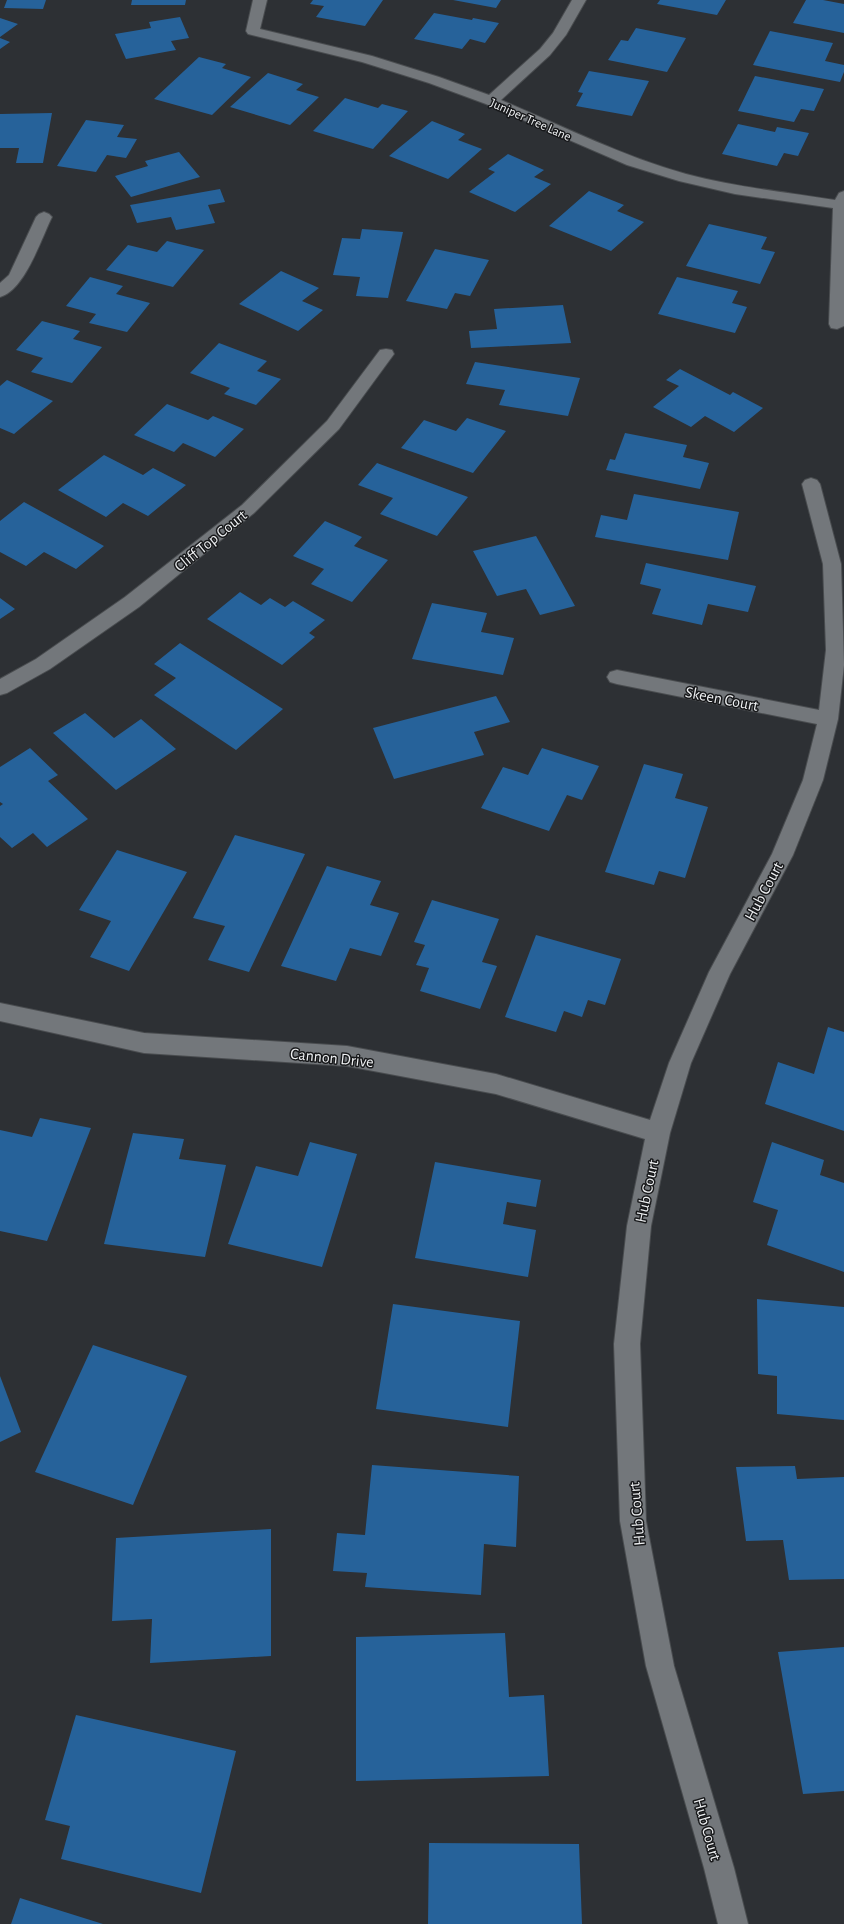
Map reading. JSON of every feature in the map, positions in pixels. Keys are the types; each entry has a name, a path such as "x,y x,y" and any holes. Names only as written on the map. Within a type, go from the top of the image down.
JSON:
{"street":[{"name":"Juniper Tree Lane","path":"260,0 253,31 367,59 491,101 632,162 684,178 735,189 842,201"},
{"path":"491,101 545,52 559,35 579,0"},
{"path":"837,324 842,201"},
{"path":"0,292 16,277 44,217"},
{"name":"Cliff Top Court","path":"0,688 43,664 132,602 248,509 332,425 386,354"},
{"name":"Hub Court","path":"733,1924 719,1868 660,1666 633,1521 627,1344 639,1226 658,1133 680,1063 717,979 782,855 813,780 828,719 836,650 832,564 811,484"},
{"name":"Skeen Court","path":"617,677 828,719"},
{"name":"Cannon Drive","path":"0,1012 144,1043 347,1056 496,1084 658,1133"}],"building":[{"path":"7,0 46,0 43,9 4,8"},
{"path":"132,0 186,0 185,5 131,5"},
{"path":"313,0 383,0 365,26 316,17 324,6 310,4"},
{"path":"453,0 501,0 496,8"},
{"path":"660,0 726,0 717,15 657,4"},
{"path":"806,0 823,0 844,4 844,33 793,23"},
{"path":"434,13 499,23 485,43 470,39 462,49 414,39"},
{"path":"180,17 189,38 171,41 176,50 126,59 115,34 151,28 149,22"},
{"path":"0,18 18,24 0,37"},
{"path":"636,28 686,38 667,72 608,60 621,40 628,41"},
{"path":"770,31 833,43 825,61 844,65 844,72 840,82 753,65"},
{"path":"0,38 10,42 0,49"},
{"path":"199,57 226,64 222,68 251,77 212,115 154,99"},
{"path":"589,71 649,81 632,116 576,106 583,93 578,92"},
{"path":"268,73 303,84 296,90 319,97 290,125 230,107"},
{"path":"755,76 824,89 814,111 801,109 794,122 738,111"},
{"path":"345,98 378,108 382,104 408,111 373,149 313,131"},
{"path":"52,113 43,163 16,163 19,148 0,148 0,114"},
{"path":"86,120 124,125 117,137 137,139 126,158 107,155 96,172 57,166"},
{"path":"432,121 465,134 458,140 482,149 448,179 389,156"},
{"path":"738,124 775,132 777,127 809,133 798,156 784,153 777,166 722,154"},
{"path":"179,152 200,177 131,197 115,176 148,166 145,161"},
{"path":"508,154 544,170 534,177 551,184 515,212 469,192 495,172 488,169"},
{"path":"220,189 225,202 208,205 215,223 176,230 171,217 137,223 130,205"},
{"path":"589,191 624,205 617,211 644,222 611,251 549,226"},
{"path":"709,224 767,237 761,249 775,252 760,284 686,266"},
{"path":"362,229 403,232 388,298 356,296 360,277 333,275 342,238 360,239"},
{"path":"167,241 204,250 173,287 106,270 128,245 157,252"},
{"path":"435,249 489,260 470,296 455,293 447,309 406,301"},
{"path":"281,271 319,288 302,301 323,310 298,331 239,304"},
{"path":"90,277 123,286 116,294 150,303 127,332 89,323 96,314 66,306"},
{"path":"677,277 738,291 732,303 747,307 735,333 658,314"},
{"path":"563,305 571,343 471,348 469,331 497,329 494,309"},
{"path":"42,321 80,331 73,339 102,347 72,383 31,372 43,358 16,350"},
{"path":"219,343 267,361 257,371 281,379 256,405 224,394 230,388 190,373"},
{"path":"475,362 580,378 568,416 499,405 505,390 466,384"},
{"path":"680,369 730,395 733,392 763,408 734,432 705,416 691,427 653,407 679,386 666,380"},
{"path":"7,380 53,401 14,434 0,428 0,386"},
{"path":"167,404 208,420 213,416 244,429 215,457 183,443 174,452 134,435"},
{"path":"467,418 506,431 473,473 401,448 424,420 456,431"},
{"path":"625,433 687,445 683,457 709,463 700,489 606,470 610,459 615,460"},
{"path":"104,455 143,475 153,468 186,485 148,516 123,503 106,517 58,490"},
{"path":"377,463 468,497 437,536 380,514 393,498 358,485"},
{"path":"634,494 739,512 728,560 595,537 601,515 627,520"},
{"path":"24,502 104,546 76,569 44,552 26,566 0,552 0,521"},
{"path":"325,521 362,537 354,546 388,560 352,602 311,584 324,569 293,556"},
{"path":"536,536 575,606 540,615 526,589 497,596 473,551"},
{"path":"646,563 756,586 748,612 708,604 702,625 652,614 661,589 640,584"},
{"path":"240,592 261,605 270,598 285,607 293,601 325,620 309,633 315,637 282,665 207,619"},
{"path":"0,598 15,609 0,619"},
{"path":"432,603 487,613 481,632 514,638 503,675 412,659"},
{"path":"180,643 283,709 236,750 154,695 176,678 154,664"},
{"path":"496,696 510,722 474,732 484,755 394,779 373,728"},
{"path":"85,713 114,738 141,719 176,749 116,790 53,733"},
{"path":"30,748 58,775 48,781 88,819 47,847 33,833 12,848 0,837 0,806 3,804 0,802 0,767"},
{"path":"542,748 599,766 582,800 567,795 549,831 481,808 503,767 528,775"},
{"path":"644,764 683,774 675,798 708,807 685,878 659,871 654,885 605,872"},
{"path":"235,835 305,854 249,972 208,960 225,926 193,918"},
{"path":"117,850 187,872 129,971 90,957 111,921 79,910"},
{"path":"327,866 381,881 370,905 399,913 381,956 350,948 336,981 281,966"},
{"path":"432,900 499,919 482,962 497,966 480,1009 420,991 429,968 416,965 425,945 414,942"},
{"path":"536,935 621,959 605,1005 588,1000 582,1017 564,1011 556,1032 505,1017"},
{"path":"828,1027 844,1032 844,1131 765,1104 778,1062 814,1074"},
{"path":"40,1118 91,1128 47,1241 0,1231 0,1130 32,1137"},
{"path":"133,1133 184,1139 179,1159 226,1165 205,1257 104,1244"},
{"path":"310,1142 357,1154 322,1267 228,1244 256,1166 298,1176"},
{"path":"772,1142 824,1160 820,1175 844,1183 844,1272 767,1245 778,1210 753,1202"},
{"path":"435,1162 541,1180 536,1207 507,1202 503,1224 536,1230 528,1277 415,1258"},
{"path":"757,1299 844,1307 844,1420 777,1414 777,1376 758,1374"},
{"path":"393,1304 520,1321 508,1427 376,1409"},
{"path":"93,1345 187,1376 133,1505 35,1472"},
{"path":"0,1376 21,1432 0,1442"},
{"path":"372,1465 519,1476 516,1547 484,1544 481,1595 365,1587 367,1573 333,1571 337,1533 365,1535"},
{"path":"795,1466 797,1479 844,1477 844,1579 789,1580 783,1540 746,1541 736,1467"},
{"path":"271,1529 271,1656 150,1663 152,1619 112,1621 116,1538"},
{"path":"505,1633 509,1697 544,1695 549,1776 356,1781 356,1637"},
{"path":"844,1647 844,1791 803,1794 778,1652"},
{"path":"76,1715 236,1751 201,1893 61,1859 70,1826 45,1820"},
{"path":"429,1843 579,1844 582,1924 428,1924"},
{"path":"20,1898 103,1924 11,1924"}]}
